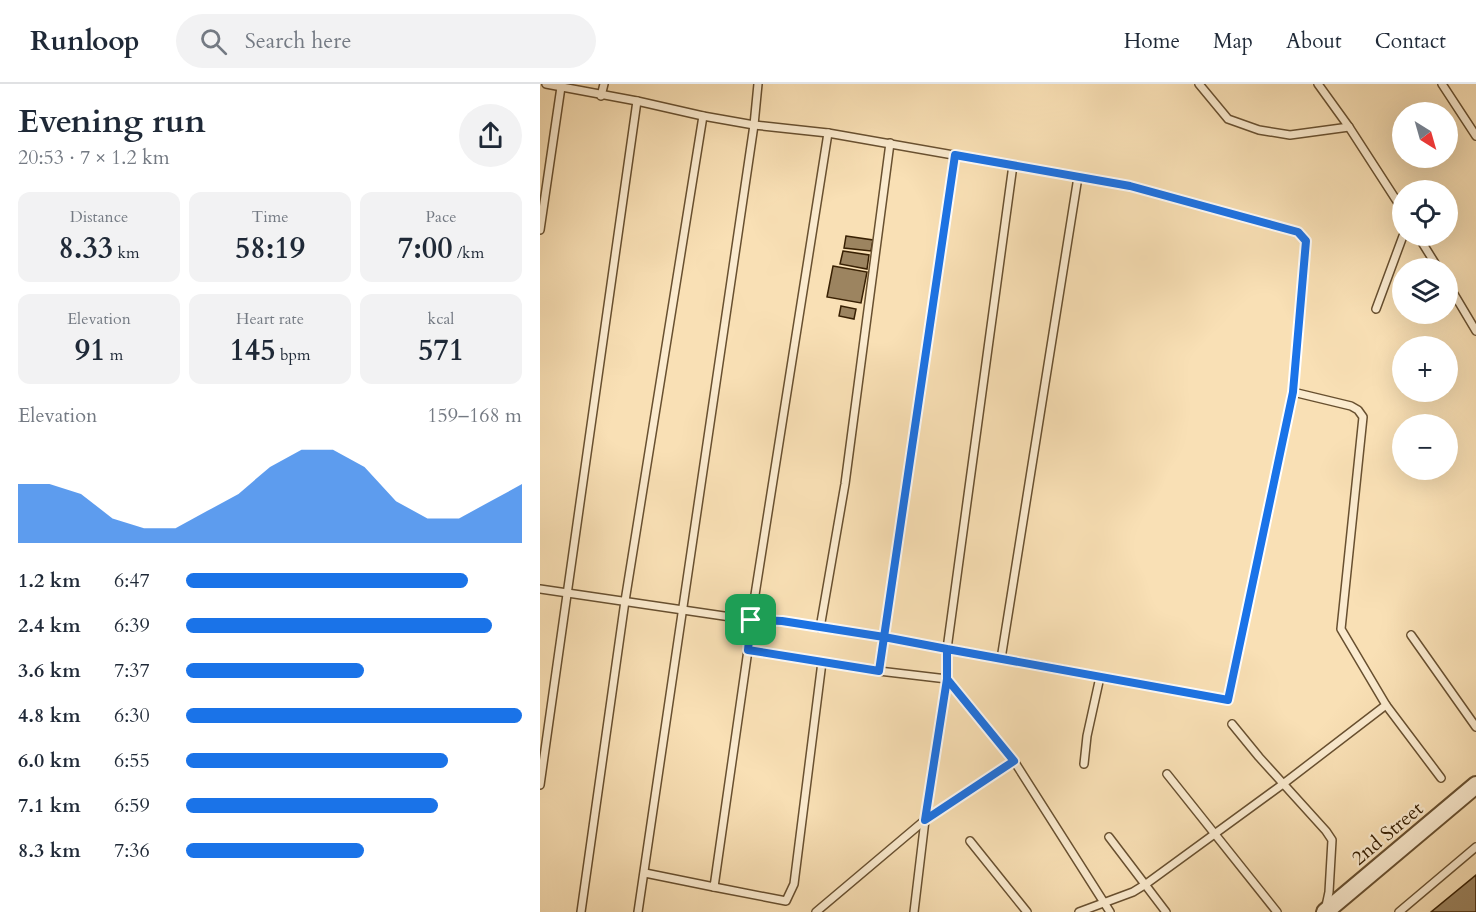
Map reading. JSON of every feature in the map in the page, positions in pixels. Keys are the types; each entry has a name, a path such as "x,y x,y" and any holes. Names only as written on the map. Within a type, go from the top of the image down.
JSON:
{"street":[{"name":"2nd Street","path":"1325,912 1476,785"}],"lane":[{"path":"540,589 884,637 1228,700 1293,392 1306,241 1298,232 1130,186 890,143 754,125 546,84"},
{"path":"601,96 604,84"},
{"path":"638,912 684,609 758,84"},
{"path":"1199,84 1228,119 1259,130 1290,135 1349,127"},
{"path":"1318,84 1392,194"},
{"path":"1442,84 1476,136"},
{"path":"540,230 561,87"},
{"path":"540,786 638,101"},
{"path":"581,912 625,601 704,116"},
{"path":"714,887 751,620 828,133"},
{"path":"820,628 845,484 890,143"},
{"path":"879,671 955,155"},
{"path":"914,912 925,820 947,679 947,649 1013,165"},
{"path":"1001,659 1078,177"},
{"path":"1376,309 1399,246"},
{"path":"1458,301 1476,331"},
{"path":"1293,392 1352,406 1363,417 1341,629 1386,705 1441,778"},
{"path":"1411,635 1476,727"},
{"path":"748,650 879,671 947,679 1014,761 1110,912"},
{"path":"645,873 786,901 794,884 822,662"},
{"path":"1084,764 1087,736 1100,677"},
{"path":"1079,912 1133,892 1146,884 1386,705"},
{"path":"1232,724 1332,840 1329,892 1325,912"},
{"path":"816,912 925,820 1014,761"},
{"path":"1167,774 1277,912"},
{"path":"1109,837 1166,912"},
{"path":"970,841 1026,912"},
{"path":"1399,912 1476,847"}],"building":[{"path":"846,236 873,240 871,251 844,248"},
{"path":"843,251 869,255 867,269 840,264"},
{"path":"833,266 867,272 861,303 827,297"},
{"path":"841,306 856,309 854,319 839,316"},
{"path":"1476,875 1476,912 1431,912"}],"route":[{"path":"751,620 748,650 879,671 884,637 907,476 955,155 1130,186 1298,232 1303,236 1306,241 1293,392 1228,700 947,649 947,679 1014,761 925,820 947,679 947,649 884,637 782,621 751,620"}]}
